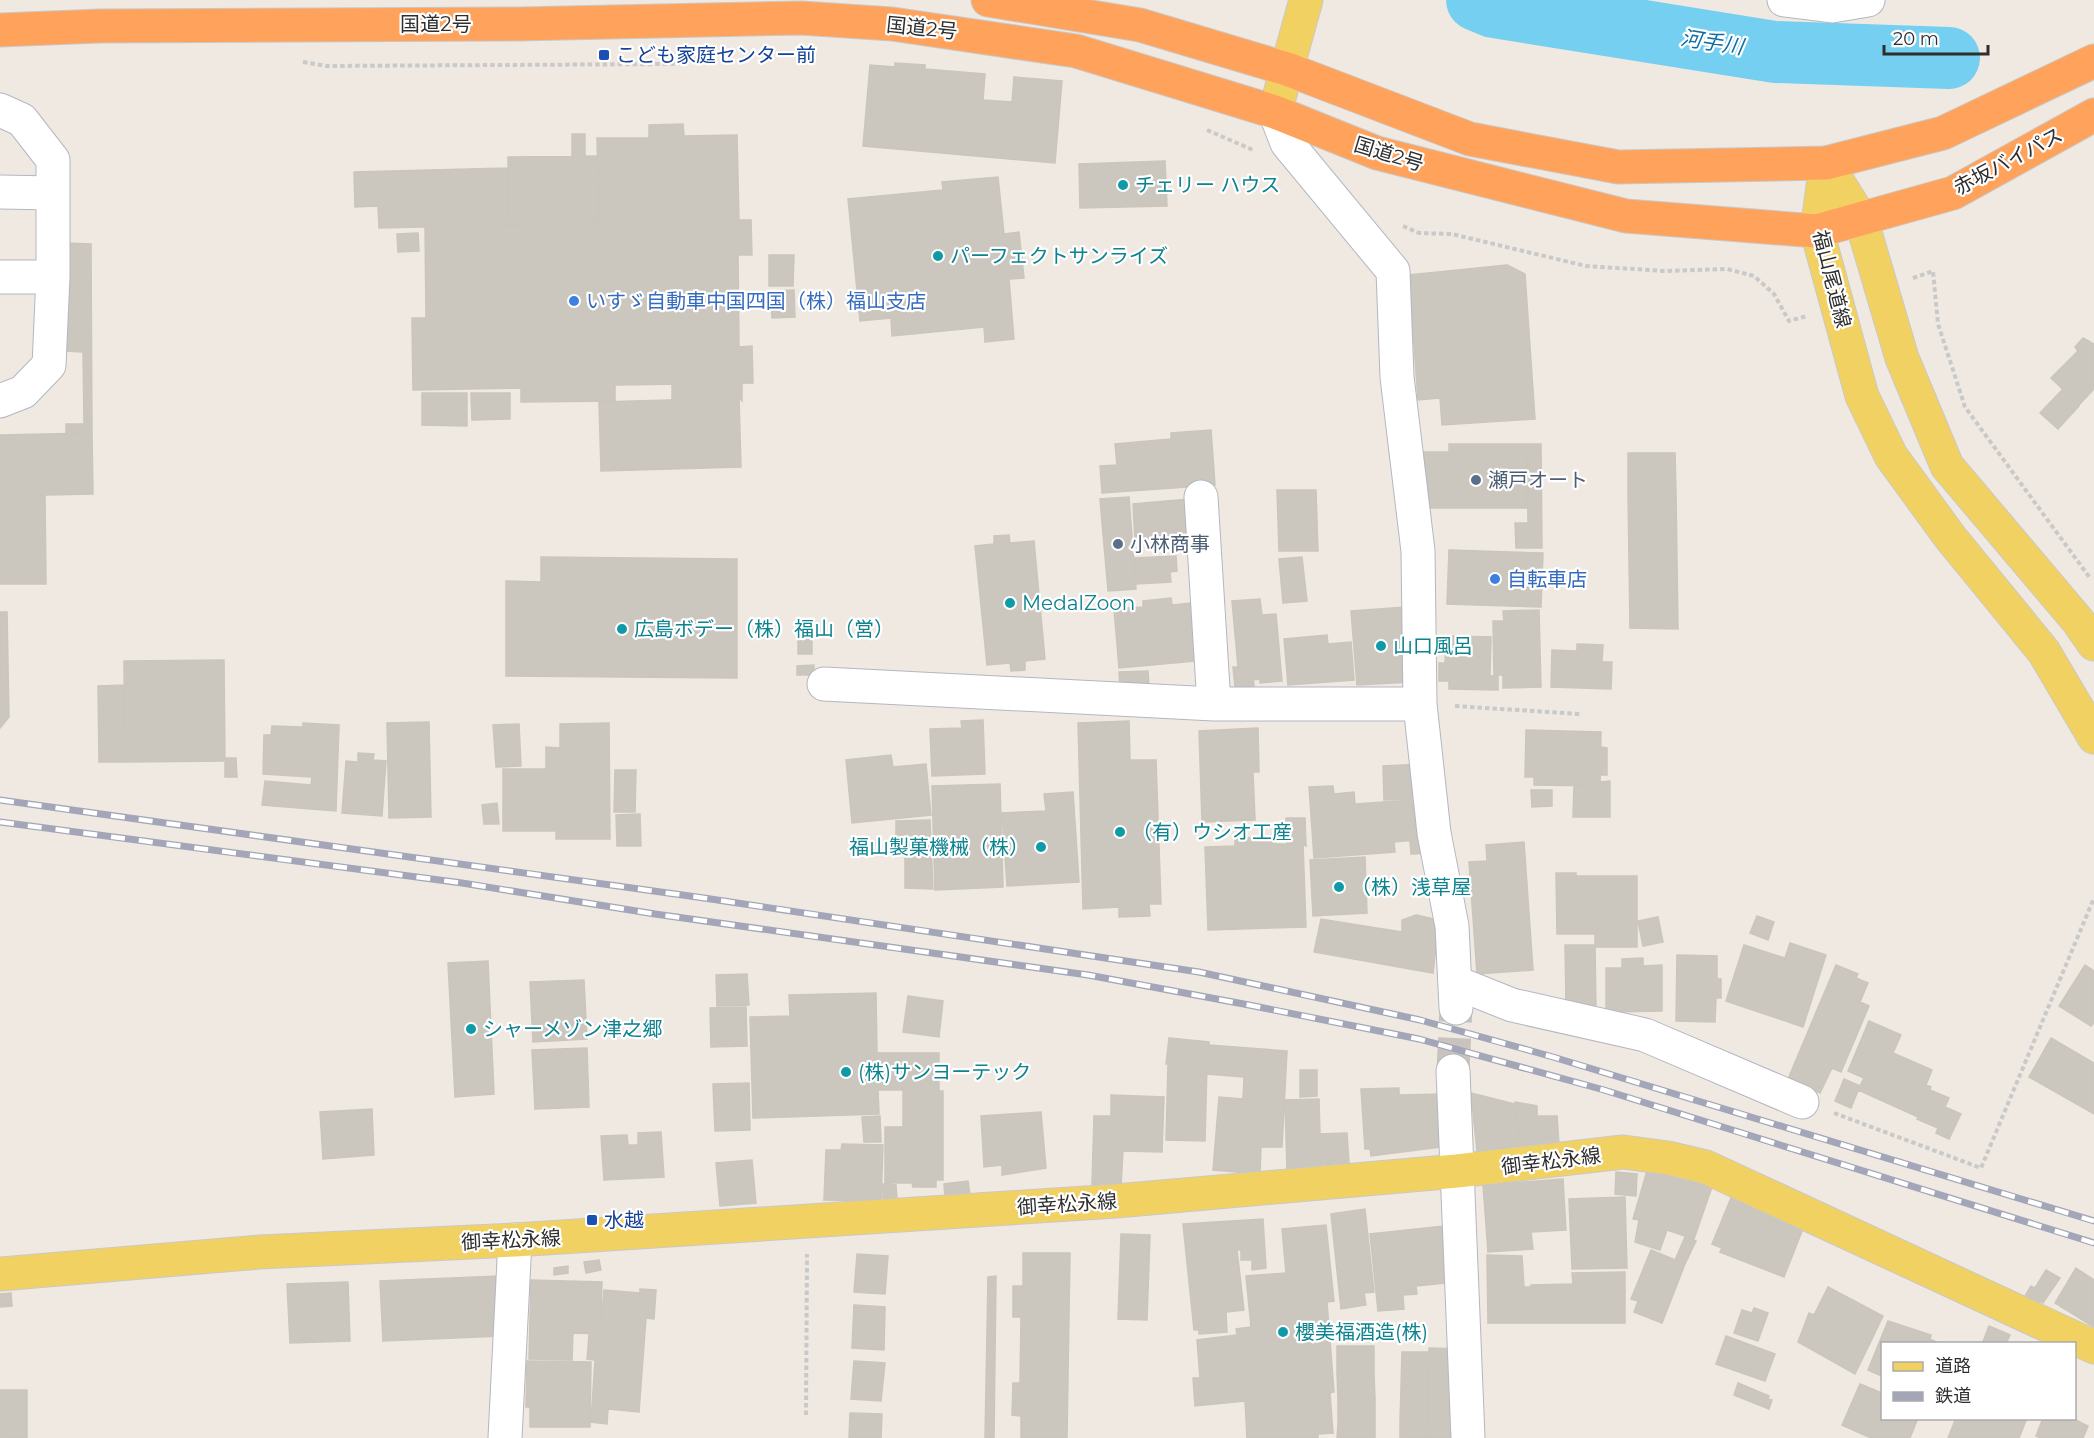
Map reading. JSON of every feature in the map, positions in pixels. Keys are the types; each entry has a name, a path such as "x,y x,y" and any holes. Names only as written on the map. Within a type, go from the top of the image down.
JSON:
{"highway":[{"name":"国道2号","path":"988,0 1140,25 1287,69 1470,138 1618,167 1826,163"},
{"name":"国道2号","path":"0,30 100,26 518,24 801,18 983,35 1076,51 1275,112 1377,153 1626,216 1816,231"},
{"path":"1826,163 1943,133 2094,61"},
{"name":"赤坂バイパス","path":"1816,231 1953,193 2094,115"}],"main road":[{"path":"1275,112 1306,0"},
{"path":"1826,163 1862,219 1902,358 1947,466 2078,621 2094,644"},
{"name":"福山尾道線","path":"1826,163 1816,231 1862,396 1891,456 1950,537 2044,652 2094,737"},
{"name":"御幸松永線","path":"0,1274 260,1252 515,1240 1116,1201 1457,1171 1623,1152 1668,1158 1706,1167 2094,1347"}],"street":[{"path":"1784,0 1832,6 1868,0"},
{"path":"0,110 22,120 53,160 53,277 49,365 23,392 0,401"},
{"path":"1275,112 1287,143 1393,271 1397,377 1418,551 1420,704 1434,833 1452,926 1457,996 1512,1005 1645,1035 1802,1102"},
{"path":"0,192 53,193"},
{"path":"0,277 53,277"},
{"path":"1201,497 1214,704"},
{"path":"824,684 1214,704 1420,704"},
{"path":"1454,1071 1468,1438"},
{"path":"505,1438 515,1240"}],"path":[{"path":"296,61 327,66 664,64 710,56"},
{"path":"1200,126 1261,154"},
{"path":"1398,224 1419,233 1452,234 1586,266 1664,272 1727,269 1754,276 1774,294 1789,321 1838,307"},
{"path":"1882,290 1933,271 1938,324 1965,407 2094,584"},
{"path":"1420,704 1580,714"},
{"path":"1802,1102 1981,1168 2094,898"},
{"path":"806,1415 807,1220"}],"building":[{"path":"895,63 925,65 925,69 985,74 983,100 1012,102 1014,77 1062,81 1055,163 863,146 870,65 895,67"},
{"path":"683,124 684,136 737,135 739,220 751,220 752,255 738,255 739,347 752,346 753,383 615,385 615,401 521,402 521,388 413,390 412,318 426,318 425,227 599,223 597,138 649,138 649,125"},
{"path":"572,134 585,134 585,156 572,156"},
{"path":"598,156 599,223 509,225 508,157"},
{"name":"チェリー ハウス","path":"1165,161 1167,206 1080,208 1079,164"},
{"path":"507,168 509,225 379,228 378,206 355,207 354,172"},
{"name":"パーフェクトサンライズ","path":"998,177 1004,234 1019,232 1024,278 1009,279 1014,339 985,342 984,327 892,336 891,318 860,321 848,199 943,190 942,182"},
{"path":"418,233 419,251 398,252 397,234"},
{"path":"66,243 91,244 92,433 66,434 66,424 84,424 83,352 65,351"},
{"path":"769,255 794,255 793,286 769,286"},
{"path":"1507,265 1525,274 1535,419 1442,425 1440,398 1418,400 1409,275"},
{"path":"794,290 795,317 772,318 770,291"},
{"path":"2083,338 2094,344 2094,389 2079,405 2051,378 2078,351 2075,347"},
{"path":"742,383 742,401 739,398 672,400 672,384"},
{"path":"2062,390 2079,406 2058,429 2040,413"},
{"path":"422,393 467,393 467,426 422,425"},
{"path":"471,393 510,393 510,419 472,420"},
{"path":"739,398 741,467 601,471 599,402"},
{"path":"1211,430 1215,485 1102,493 1100,466 1117,465 1115,444 1171,439 1171,433"},
{"path":"92,433 93,494 45,495 46,584 0,584 0,435"},
{"name":"瀬戸オート","path":"1449,444 1527,444 1527,508 1425,508 1424,452 1449,452"},
{"path":"1527,444 1541,444 1542,548 1516,548 1515,523 1528,523"},
{"path":"1628,453 1675,453 1676,493 1628,493"},
{"path":"1277,490 1316,490 1318,551 1279,551"},
{"path":"1628,493 1676,493 1678,629 1630,628"},
{"name":"小林商事","path":"1129,497 1136,589 1108,591 1100,499"},
{"path":"1189,499 1192,537 1135,541 1133,504"},
{"name":"MedalZoon","path":"1009,535 1010,543 1034,541 1045,659 1025,661 1025,670 1011,671 1010,663 987,665 975,546 994,544 994,536"},
{"name":"自転車店","path":"1449,550 1543,553 1541,607 1447,604"},
{"path":"1176,556 1177,571 1170,572 1171,582 1136,584 1135,558"},
{"name":"広島ボデー（株）福山（営）","path":"541,557 737,559 737,678 506,676 506,581 541,582"},
{"path":"1302,557 1307,601 1283,603 1279,559"},
{"path":"1171,598 1172,605 1201,602 1206,660 1119,668 1114,609 1143,607 1143,601"},
{"path":"1260,599 1262,615 1276,614 1282,681 1260,683 1260,679 1253,680 1252,666 1238,667 1232,601"},
{"name":"山口風呂","path":"1406,607 1411,682 1357,685 1351,611"},
{"path":"1539,610 1541,687 1503,688 1503,675 1494,675 1493,621 1504,621 1503,611"},
{"path":"0,612 7,612 9,717 0,728"},
{"path":"798,629 812,629 812,654 798,654"},
{"path":"1327,635 1328,644 1351,642 1354,680 1288,685 1284,639"},
{"path":"1453,636 1491,637 1490,676 1498,676 1498,690 1449,689 1449,681 1439,681 1439,663 1445,663 1446,644 1453,644"},
{"path":"1577,644 1603,645 1602,662 1612,662 1611,689 1551,687 1552,650 1577,651"},
{"path":"224,660 225,761 125,762 124,661"},
{"path":"814,665 814,675 797,675 797,666"},
{"path":"1252,666 1254,686 1235,687 1233,667"},
{"path":"1148,671 1149,686 1120,687 1119,672"},
{"path":"124,685 125,762 99,762 98,686"},
{"path":"983,720 985,774 932,776 930,729 962,728 961,721"},
{"name":"（有）ウシオ工産","path":"1129,721 1130,760 1156,760 1161,904 1149,904 1150,916 1119,917 1119,907 1083,909 1078,723"},
{"path":"429,722 431,817 389,818 387,723"},
{"path":"303,723 339,725 336,811 262,805 265,781 311,785 312,777 263,774 264,735 271,735 272,726 303,727"},
{"path":"609,723 610,839 556,839 556,831 503,831 503,769 546,769 546,747 560,748 560,724"},
{"path":"519,724 521,766 496,767 493,725"},
{"path":"1258,728 1259,772 1253,772 1255,820 1202,822 1199,731"},
{"path":"1526,730 1601,732 1600,786 1534,785 1534,777 1525,777"},
{"path":"1600,747 1607,748 1607,775 1600,775"},
{"path":"358,753 374,754 373,760 386,761 382,816 342,813 346,761 358,762"},
{"path":"891,755 893,767 926,764 931,815 852,823 846,760"},
{"path":"225,758 236,758 237,777 225,777"},
{"path":"1424,764 1426,798 1384,800 1383,766"},
{"path":"615,770 636,770 635,812 614,812"},
{"path":"1610,781 1610,817 1573,817 1574,785 1600,786 1600,782"},
{"path":"1000,784 1003,887 935,890 932,786"},
{"path":"1333,786 1334,794 1354,792 1355,804 1412,800 1415,840 1394,842 1395,852 1314,858 1309,787"},
{"path":"1531,790 1552,790 1552,806 1532,807"},
{"name":"福山製菓機械（株）","path":"1073,792 1079,882 1007,886 1002,813 1046,811 1044,794"},
{"path":"1429,802 1432,853 1411,854 1410,841 1415,840 1412,803"},
{"path":"497,803 499,824 484,824 482,805"},
{"path":"640,814 641,846 617,846 616,815"},
{"path":"1286,818 1305,818 1306,846 1287,844"},
{"path":"930,820 933,889 905,888 905,854 896,854 896,821"},
{"path":"1275,837 1275,844 1303,844 1306,927 1208,930 1205,847 1235,846 1235,838"},
{"path":"1524,842 1533,970 1477,974 1469,862 1487,861 1486,845"},
{"name":"（株）浅草屋","path":"1365,857 1367,913 1313,916 1310,860"},
{"path":"1556,873 1576,873 1576,876 1637,876 1637,947 1595,947 1595,934 1557,934"},
{"path":"1416,915 1439,920 1433,973 1314,952 1321,919 1402,932 1402,920"},
{"path":"1757,916 1774,922 1768,940 1750,933"},
{"path":"1658,917 1663,942 1643,946 1638,921"},
{"path":"1790,943 1826,955 1803,1027 1726,1001 1744,945 1785,958"},
{"path":"1565,945 1595,945 1596,1012 1566,1004"},
{"path":"1677,955 1717,956 1717,979 1721,979 1721,998 1716,998 1715,1022 1676,1021"},
{"path":"1643,958 1643,966 1662,965 1662,1011 1606,1012 1606,968 1622,968 1622,959"},
{"name":"シャーメゾン津之郷","path":"488,961 494,1094 455,1097 448,963"},
{"path":"1836,965 1858,974 1856,978 1868,983 1860,1002 1869,1006 1841,1072 1832,1068 1820,1093 1788,1079"},
{"path":"2085,965 2094,971 2094,1023 2091,1026 2059,1006"},
{"path":"747,974 749,1005 717,1006 716,975"},
{"path":"584,980 587,1039 533,1042 530,982"},
{"name":"(株)サンヨーテック","path":"876,993 877,1053 939,1053 939,1090 878,1090 879,1114 753,1118 750,1017 790,1016 789,995"},
{"path":"908,996 943,1001 939,1037 903,1032"},
{"path":"746,1007 747,1046 711,1047 710,1008"},
{"path":"1869,1021 1901,1035 1893,1053 1932,1070 1926,1085 1931,1087 1918,1117 1858,1090 1864,1078 1848,1071"},
{"path":"1169,1038 1209,1042 1208,1065 1166,1064"},
{"path":"2051,1038 2094,1063 2094,1114 2029,1077"},
{"path":"1209,1045 1287,1051 1282,1147 1261,1147 1260,1174 1213,1170 1219,1097 1243,1099 1244,1077 1207,1074"},
{"path":"587,1048 589,1107 535,1109 532,1050"},
{"path":"1168,1064 1207,1065 1205,1141 1166,1140"},
{"path":"1300,1070 1317,1070 1317,1096 1300,1097"},
{"path":"1844,1079 1860,1086 1851,1108 1835,1101"},
{"path":"749,1083 750,1130 715,1131 713,1084"},
{"path":"1399,1088 1399,1095 1443,1094 1448,1146 1371,1156 1370,1149 1365,1149 1361,1089"},
{"path":"1930,1090 1949,1098 1945,1107 1961,1114 1949,1139 1936,1133 1938,1128 1917,1119"},
{"path":"903,1091 943,1091 943,1180 936,1180 936,1187 913,1187 912,1183 885,1183 885,1127 903,1127"},
{"path":"1471,1093 1515,1104 1520,1146 1477,1151"},
{"path":"1111,1095 1164,1097 1162,1152 1123,1151 1121,1186 1092,1184 1094,1116 1111,1116"},
{"path":"1319,1099 1321,1169 1287,1170 1285,1100"},
{"path":"1515,1102 1537,1106 1537,1116 1557,1116 1559,1145 1520,1146"},
{"path":"372,1109 374,1155 323,1159 320,1112"},
{"path":"1041,1112 1046,1168 1002,1175 1002,1165 984,1167 981,1116"},
{"path":"880,1116 881,1142 864,1142 862,1117"},
{"path":"661,1132 664,1177 604,1180 601,1136 627,1135 628,1145 638,1145 638,1133"},
{"path":"1347,1133 1349,1163 1320,1165 1320,1134"},
{"path":"842,1144 883,1145 881,1201 824,1200 826,1150 841,1150"},
{"path":"752,1160 756,1203 720,1206 716,1163"},
{"path":"1647,1171 1712,1187 1694,1239 1667,1230 1660,1250 1635,1242 1639,1220 1633,1219"},
{"path":"1616,1172 1637,1174 1636,1196 1615,1194"},
{"path":"1563,1179 1566,1230 1531,1232 1533,1249 1488,1252 1483,1185"},
{"path":"968,1181 970,1195 945,1197 944,1184"},
{"path":"883,1184 896,1185 897,1201 883,1202"},
{"path":"1733,1193 1806,1221 1784,1277 1720,1252 1722,1248 1712,1244"},
{"path":"1625,1197 1627,1268 1572,1269 1569,1199"},
{"path":"1365,1209 1374,1292 1364,1293 1366,1305 1341,1309 1331,1214"},
{"path":"1263,1219 1266,1268 1252,1270 1252,1260 1241,1260 1241,1250 1237,1250 1244,1310 1226,1312 1227,1332 1199,1334 1199,1330 1194,1330 1183,1224"},
{"name":"櫻美福酒造(株)","path":"1326,1225 1334,1301 1327,1302 1334,1392 1330,1393 1333,1433 1318,1434 1318,1438 1247,1438 1245,1401 1195,1406 1193,1378 1200,1378 1197,1340 1237,1335 1236,1329 1251,1327 1246,1276 1286,1273 1282,1229"},
{"path":"1444,1226 1455,1282 1416,1286 1417,1294 1403,1295 1404,1309 1378,1311 1370,1234"},
{"path":"1121,1234 1150,1235 1147,1320 1118,1319"},
{"path":"1685,1237 1696,1241 1685,1264 1675,1260"},
{"path":"1651,1250 1685,1264 1662,1323 1634,1312 1638,1301 1631,1299"},
{"path":"1023,1253 1070,1253 1067,1438 1021,1438 1021,1416 1012,1415 1013,1383 1020,1383 1021,1317 1013,1317 1013,1286 1023,1286"},
{"path":"857,1254 888,1256 885,1294 854,1292"},
{"path":"1487,1255 1522,1256 1524,1287 1573,1284 1572,1273 1625,1272 1625,1323 1488,1323"},
{"path":"599,1260 601,1270 586,1273 584,1262"},
{"path":"568,1266 568,1273 554,1275 554,1268"},
{"path":"2076,1268 2094,1280 2094,1327 2055,1303"},
{"path":"2046,1270 2060,1278 2043,1303 2040,1301 2039,1304 2025,1296 2031,1286 2035,1288"},
{"path":"499,1276 502,1336 383,1341 380,1281"},
{"path":"996,1276 994,1438 985,1438 988,1277"},
{"path":"531,1280 602,1282 600,1334 573,1333 572,1360 529,1359"},
{"path":"348,1282 350,1341 290,1343 287,1284"},
{"path":"1828,1287 1883,1316 1855,1374 1798,1342 1809,1313 1814,1315"},
{"path":"640,1289 656,1290 654,1319 646,1318 639,1412 608,1409 607,1424 591,1422 595,1360 587,1359 589,1335 600,1335 604,1290 640,1293"},
{"path":"11,1293 12,1306 0,1307 0,1294"},
{"path":"854,1305 885,1307 884,1350 852,1348"},
{"path":"1754,1308 1768,1313 1758,1341 1734,1333 1742,1310 1752,1313"},
{"path":"1888,1321 1931,1335 1930,1339 1936,1342 1881,1342 1881,1376 1868,1370"},
{"path":"1989,1326 2010,1335 2007,1342 1983,1342"},
{"path":"1726,1336 1775,1354 1765,1381 1716,1364"},
{"path":"1337,1346 1374,1346 1374,1373 1337,1373"},
{"path":"1429,1348 1460,1349 1460,1396 1429,1395"},
{"path":"1402,1352 1429,1352 1428,1388 1401,1387"},
{"path":"527,1361 591,1362 590,1427 530,1427 530,1407 526,1407"},
{"path":"854,1361 885,1363 881,1401 851,1399"},
{"path":"1337,1373 1374,1373 1375,1399 1338,1399"},
{"path":"1738,1383 1769,1396 1768,1399 1772,1400 1769,1409 1734,1395"},
{"path":"1860,1384 1881,1393 1881,1420 1917,1420 1910,1438 1871,1438 1842,1425"},
{"path":"1401,1387 1428,1388 1427,1423 1400,1422"},
{"path":"0,1390 27,1390 27,1438 0,1438"},
{"path":"1429,1395 1460,1396 1459,1438 1427,1438"},
{"path":"1338,1399 1375,1399 1375,1423 1338,1424"},
{"path":"850,1413 882,1414 881,1438 849,1438"},
{"path":"1955,1420 2026,1420 2019,1438 1948,1438"},
{"path":"2042,1420 2076,1420 2088,1426 2083,1438 2036,1436"},
{"path":"1400,1422 1427,1423 1427,1438 1400,1438"},
{"path":"1375,1423 1375,1438 1337,1438 1338,1424"}],"waterway":[{"name":"河手川","path":"1477,0 1494,7 1775,52 1949,58"}],"tunnel":[{"path":"1453,1071 1456,1008"}],"railway":[{"path":"0,800 704,898 1199,972 1420,1020 1553,1057 2094,1221"},
{"path":"0,822 462,883 655,914 1088,975 1419,1039 1604,1090 2094,1243"}],"place":[{"name":"こども家庭センター前","path":"604,55"},
{"name":"チェリー ハウス","path":"1123,185"},
{"name":"パーフェクトサンライズ","path":"938,256"},
{"name":"いすゞ自動車中国四国（株）福山支店","path":"574,301"},
{"name":"瀬戸オート","path":"1476,480"},
{"name":"小林商事","path":"1118,544"},
{"name":"自転車店","path":"1495,579"},
{"name":"MedalZoon","path":"1010,603"},
{"name":"広島ボデー（株）福山（営）","path":"622,629"},
{"name":"山口風呂","path":"1381,646"},
{"name":"（有）ウシオ工産","path":"1120,832"},
{"name":"福山製菓機械（株）","path":"1041,847"},
{"name":"（株）浅草屋","path":"1339,887"},
{"name":"シャーメゾン津之郷","path":"471,1029"},
{"name":"(株)サンヨーテック","path":"846,1072"},
{"name":"水越","path":"592,1220"},
{"name":"櫻美福酒造(株)","path":"1283,1332"}]}
